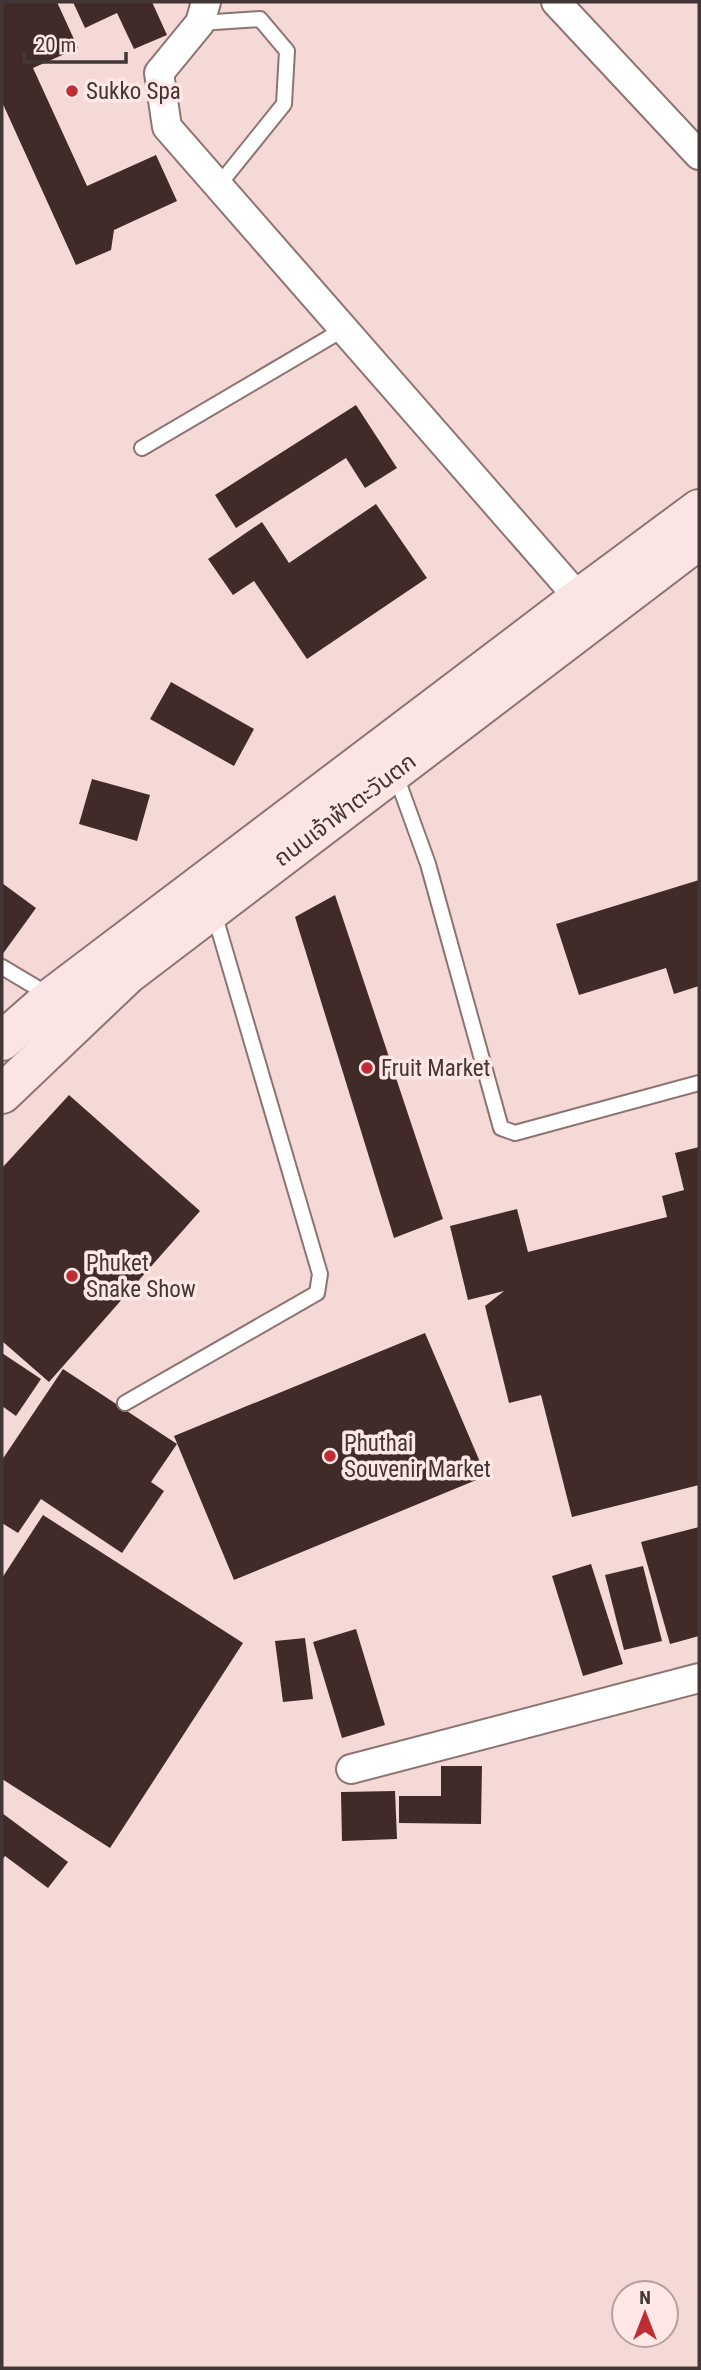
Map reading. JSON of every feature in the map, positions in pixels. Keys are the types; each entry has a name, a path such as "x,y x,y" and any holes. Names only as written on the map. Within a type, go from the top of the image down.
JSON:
{"main road":[{"name":"ถนนเจ้าฟ้าตะวันตก","path":"388,760 579,598 699,509"},
{"name":"ถนนเจ้าฟ้าตะวันตก","path":"2,1041 52,997 209,896 388,760 699,540"},
{"name":"ถนนเจ้าฟ้าตะวันตก","path":"2,1094 209,896"}],"street":[{"path":"556,2 699,155"},
{"path":"203,13 159,73 167,127 579,598"},
{"path":"351,1769 699,1678"}],"lane":[{"path":"203,13 260,19 287,51 284,104 218,186"},
{"path":"142,448 344,329"},
{"path":"388,760 428,864 501,1128 515,1133 699,1083"},
{"path":"125,1403 317,1293 320,1274 209,896"},
{"path":"2,967 52,997"}],"building":[{"path":"2,2 57,2 78,48 33,68 87,186 156,155 177,201 114,230 111,250 76,265 2,102"},
{"path":"73,2 152,2 167,35 134,49 117,13 85,28"},
{"path":"356,405 397,468 365,488 346,458 236,528 215,495"},
{"path":"376,504 427,578 307,659 254,581 233,595 208,559 262,522 289,563"},
{"path":"171,682 254,729 234,766 150,719"},
{"path":"92,779 150,795 137,841 79,824"},
{"path":"699,880 699,986 674,994 666,968 579,995 556,924"},
{"path":"2,883 36,908 2,955"},
{"name":"Fruit Market","path":"335,895 443,1219 394,1238 295,917"},
{"name":"Phuket Snake Show","path":"69,1095 200,1211 49,1382 2,1341 2,1168"},
{"path":"699,1147 699,1485 572,1517 541,1395 509,1403 485,1306 504,1291 468,1300 450,1226 517,1209 528,1252 667,1217 662,1196 684,1190 675,1153"},
{"name":"Phuthai Souvenir Market","path":"425,1333 486,1476 234,1580 174,1436"},
{"path":"2,1353 41,1379 16,1416 2,1406"},
{"path":"63,1369 177,1444 151,1482 164,1491 122,1553 41,1499 18,1533 2,1523 2,1460"},
{"path":"43,1515 243,1643 110,1848 2,1779 2,1578"},
{"path":"699,1527 699,1636 670,1644 641,1542"},
{"path":"591,1564 623,1664 583,1676 552,1576"},
{"path":"643,1566 662,1641 624,1650 605,1575"},
{"path":"356,1629 385,1725 342,1738 313,1642"},
{"path":"305,1638 313,1699 283,1702 275,1641"},
{"path":"441,1766 482,1766 481,1824 399,1823 399,1796 441,1796"},
{"path":"395,1791 397,1839 342,1841 341,1792"},
{"path":"2,1813 68,1862 48,1888 5,1856 3,1859"}],"place":[{"name":"Sukko Spa","path":"72,91"},
{"name":"Fruit Market","path":"367,1068"},
{"name":"Phuket Snake Show","path":"72,1276"},
{"name":"Phuthai Souvenir Market","path":"330,1456"}]}
